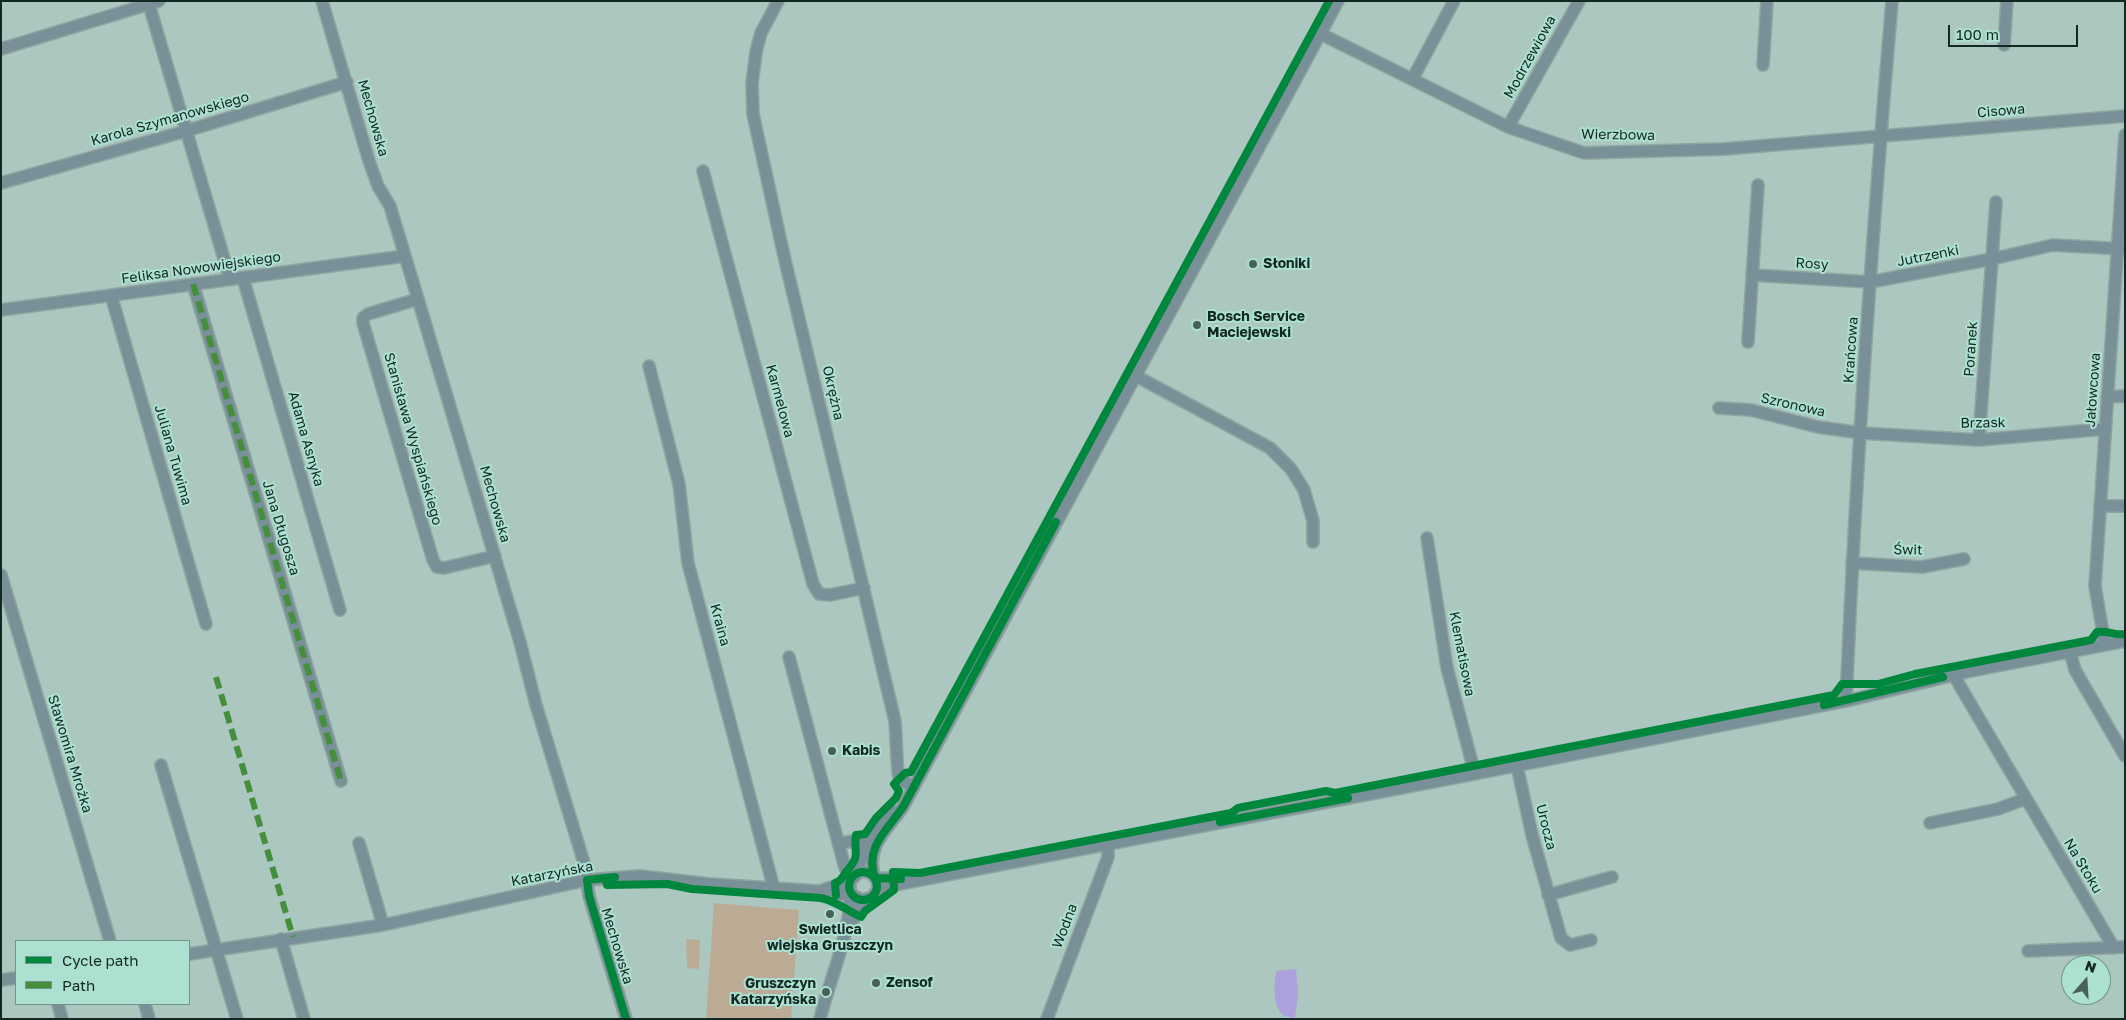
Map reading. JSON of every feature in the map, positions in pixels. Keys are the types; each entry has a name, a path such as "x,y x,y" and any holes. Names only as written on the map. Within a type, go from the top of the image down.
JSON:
{"street":[{"name":"Mechowska","path":"322,1 369,161 378,186 390,206 495,556 536,705 585,866 589,896 626,1019"},
{"name":"Okrężna","path":"778,1 761,33 756,52 752,84 753,114 784,256 895,722 898,757 897,772 900,779 913,786"},
{"path":"820,1019 843,939 850,903 850,879 870,846 903,807 1338,1"},
{"path":"1413,78 1454,1"},
{"name":"Modrzewiowa","path":"1508,127 1579,1"},
{"path":"1762,65 1767,1"},
{"name":"Krańcowa","path":"1846,701 1852,563 1870,282 1892,1"},
{"path":"2004,45 2007,1"},
{"path":"1,49 152,2 186,131 230,279"},
{"name":"Wierzbowa","path":"1321,34 1413,78 1508,127 1584,153 1724,149 1881,135"},
{"name":"Karola Szymanowskiego","path":"1,182 186,131 347,82"},
{"name":"Cisowa","path":"1881,135 2125,116"},
{"name":"Jałowcowa","path":"2105,646 2095,586 2107,397 2121,249 2125,135"},
{"name":"Karmelowa","path":"703,171 813,584 819,594 830,596 864,588"},
{"path":"1748,342 1758,185"},
{"path":"1992,259 1996,202"},
{"name":"Jutrzenki","path":"1870,282 1992,259 2053,245 2121,249"},
{"name":"Feliksa Nowowiejskiego","path":"1,310 405,256"},
{"name":"Poranek","path":"1979,440 1992,259"},
{"name":"Rosy","path":"1752,275 1870,282"},
{"name":"Adama Asnyka","path":"242,278 340,610"},
{"name":"Jana Długosza","path":"193,284 341,781"},
{"name":"Juliana Tuwima","path":"111,295 206,624"},
{"name":"Stanisława Wyspiańskiego","path":"418,299 368,314 364,318 363,323 430,551 437,567 444,568 495,556"},
{"name":"Kraina","path":"649,366 678,479 689,568 774,889"},
{"path":"1136,376 1270,448 1291,469 1304,490 1313,521 1313,542"},
{"path":"2107,397 2125,396"},
{"name":"Szronowa","path":"1719,408 1751,410 1818,427 1861,433"},
{"name":"Brzask","path":"1861,433 1979,440 2105,429"},
{"path":"2100,506 2125,506"},
{"name":"Klematisowa","path":"1426,538 1447,668 1475,774"},
{"name":"Świt","path":"1852,563 1922,567 1964,559"},
{"name":"Sławomira Mrożka","path":"1,575 110,940"},
{"path":"789,657 839,843 850,879 861,900 894,885 918,880 1517,766 1846,701 1953,674 2125,641"},
{"path":"2070,652 2075,670 2125,756"},
{"name":"Na Stoku","path":"1953,674 2025,799 2119,948"},
{"path":"161,765 237,1019"},
{"name":"Urocza","path":"1517,766 1532,835 1561,938 1570,945 1591,940"},
{"path":"1930,823 1998,809 2025,799"},
{"path":"839,843 855,841 870,846"},
{"path":"359,843 383,925"},
{"name":"Wodna","path":"1046,1019 1108,857 1108,844"},
{"path":"843,939 861,906 872,896 878,886 871,862 870,846"},
{"path":"850,879 866,872 875,878 918,880"},
{"name":"Katarzyńska","path":"190,954 383,925 587,880 640,876 818,892 850,879"},
{"path":"1548,894 1612,877"},
{"path":"281,939 304,1019"},
{"name":"Na Stoku","path":"2028,951 2119,948"},
{"path":"1,980 15,978"},
{"path":"58,1005 62,1019"},
{"path":"145,1005 149,1019"}],"shaded area":[{"path":"714,903 799,910 791,1019 706,1019"},
{"path":"686,939 700,940 699,969 687,968"},
{"path":"1296,969 1298,993 1295,1018 1284,1016 1277,1007 1275,981 1277,971"}],"marked path":[{"path":"193,284 341,781"},
{"path":"216,677 293,937"}],"cycle path":[{"path":"836,895 835,883 841,879 854,861 856,835 865,834 876,818 896,798 899,791 894,784 905,773 911,772 1329,1"},
{"path":"901,879 875,878 872,867 872,857 875,848 884,832 903,807 1056,522"},
{"path":"606,878 607,885 667,884 692,889 821,898 861,917 865,911 894,890 893,872 920,873 1231,813 1238,808 1326,791 1335,793 1834,695 1842,684 1878,684 1915,674 2091,640 2097,632 2125,634"},
{"path":"1824,705 1943,677"},
{"path":"1220,822 1348,798"},
{"path":"863,872 873,876 877,886 873,896 863,900 853,896 849,886 853,876 863,872"},
{"path":"615,877 587,880 589,896 626,1019"}],"place":[{"name":"Słoniki","path":"1253,264"},
{"name":"Bosch Service Maciejewski","path":"1197,325"},
{"name":"Kabis","path":"832,751"},
{"name":"Swietlica wiejska Gruszczyn","path":"830,914"},
{"name":"Zensof","path":"876,983"},
{"name":"Gruszczyn Katarzyńska","path":"826,992"}]}
